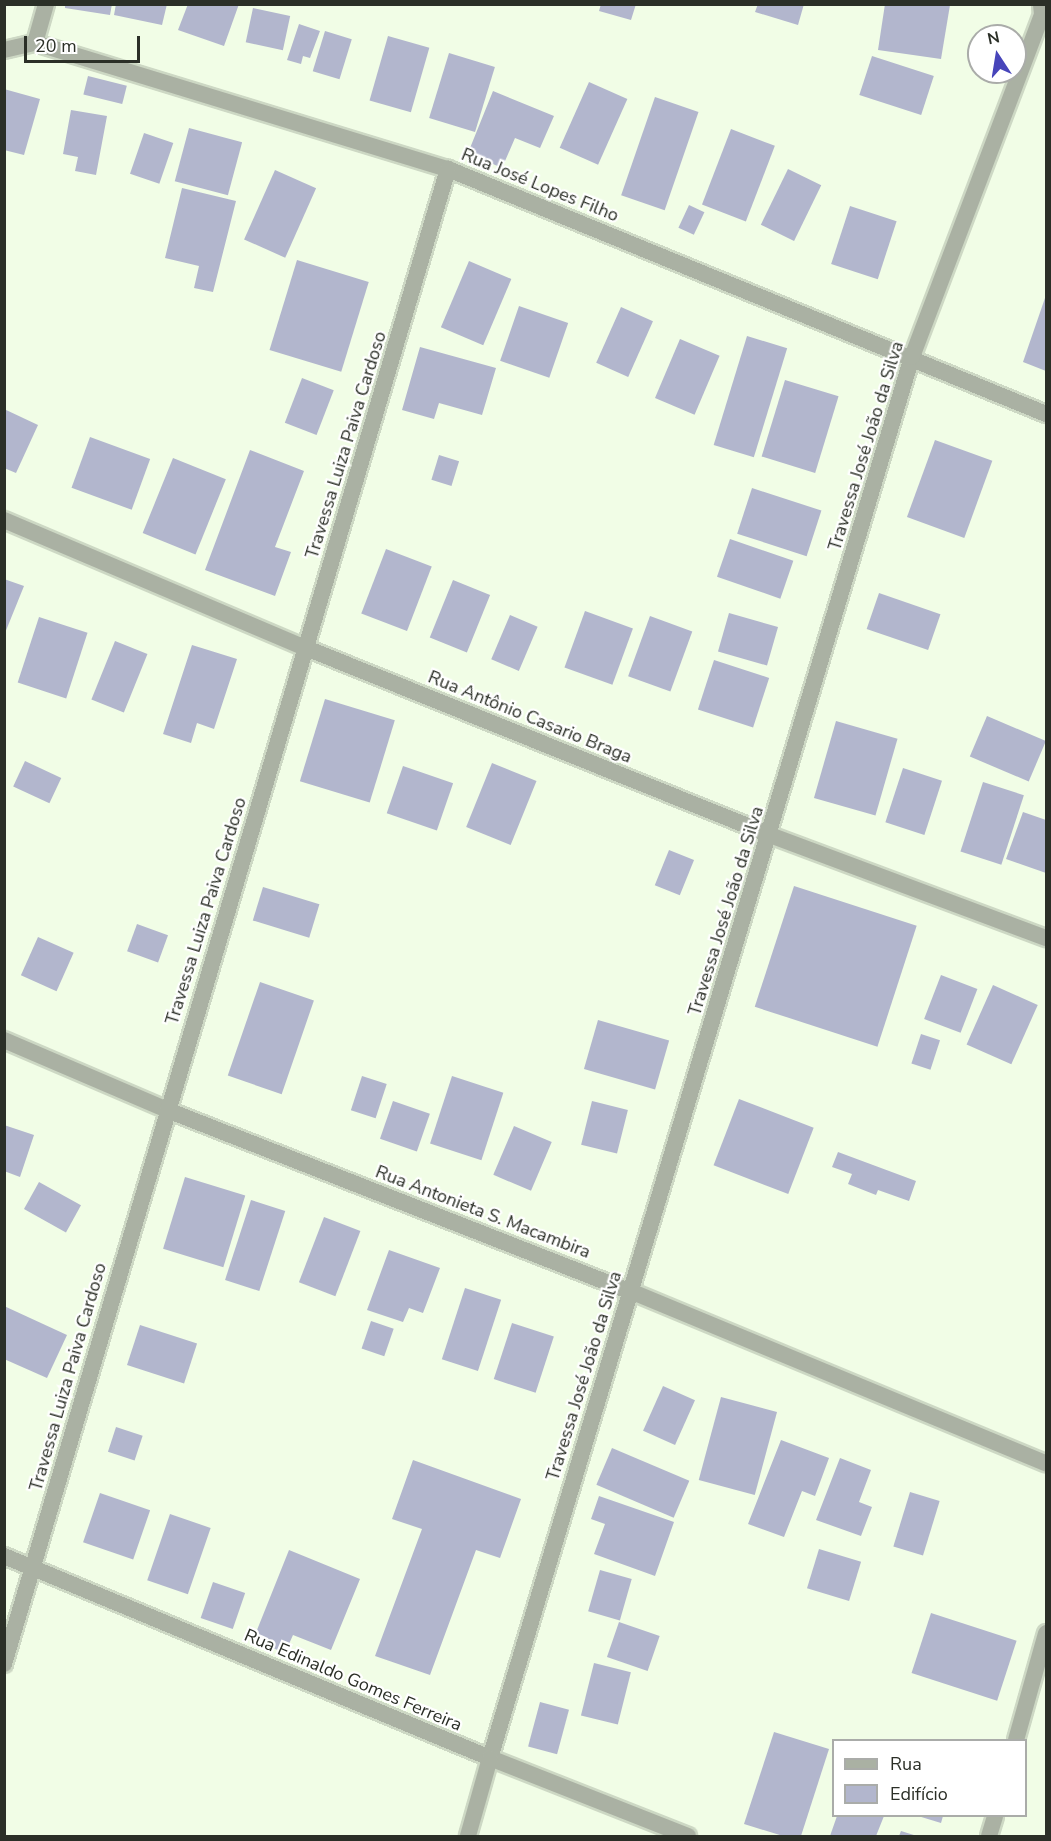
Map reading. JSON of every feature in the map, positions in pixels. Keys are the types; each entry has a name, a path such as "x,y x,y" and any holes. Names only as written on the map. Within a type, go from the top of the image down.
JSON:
{"street":[{"path":"35,43 46,4"},
{"name":"Travessa José João da Silva","path":"468,1836 912,357 1042,14 1041,4"},
{"name":"Rua José Lopes Filho","path":"4,50 35,43 448,169 1047,414"},
{"name":"Travessa Luiza Paiva Cardoso","path":"4,1664 448,169"},
{"name":"Rua Antônio Casario Braga","path":"4,520 306,648 770,835 1047,938"},
{"name":"Rua Antonieta S. Macambira","path":"4,1040 167,1110 630,1291 1047,1463"},
{"name":"Rua Edinaldo Gomes Ferreira","path":"4,1557 490,1758 688,1836"},
{"path":"1016,1739 1047,1633"},
{"path":"989,1836 994,1817"}],"building":[{"path":"65,4 112,4 110,15 65,8"},
{"path":"116,4 167,4 162,25 114,15"},
{"path":"188,4 239,4 224,46 178,30"},
{"path":"601,4 636,4 631,20 599,11"},
{"path":"758,4 804,4 798,25 755,12"},
{"path":"885,4 950,5 941,59 878,50"},
{"path":"253,8 290,16 283,50 246,42"},
{"path":"299,24 320,31 310,58 303,56 301,64 287,60"},
{"path":"325,31 352,39 339,79 313,71"},
{"path":"388,36 429,48 411,112 370,100"},
{"path":"449,53 495,67 475,132 429,118"},
{"path":"872,56 934,76 921,115 859,95"},
{"path":"88,76 127,86 122,104 83,94"},
{"path":"589,82 627,99 598,165 560,148"},
{"path":"4,89 40,99 24,155 4,150"},
{"path":"493,91 554,116 540,148 515,138 502,168 468,153"},
{"path":"655,97 698,112 665,210 621,195"},
{"path":"71,110 107,116 96,175 75,171 78,157 63,154"},
{"path":"189,128 242,142 228,195 175,181"},
{"path":"731,129 775,146 746,221 702,205"},
{"path":"144,133 173,143 159,184 130,174"},
{"path":"788,169 821,185 794,241 761,225"},
{"path":"275,170 316,188 285,258 244,239"},
{"path":"182,188 236,201 213,292 194,288 199,266 165,258"},
{"path":"689,205 704,212 694,235 678,228"},
{"path":"850,206 897,221 878,279 831,264"},
{"path":"297,260 369,282 341,372 270,350"},
{"path":"469,261 511,279 483,345 441,327"},
{"path":"1046,295 1046,371 1023,362"},
{"path":"519,306 568,323 549,378 500,361"},
{"path":"621,307 653,321 628,377 596,363"},
{"path":"747,336 787,348 754,457 714,445"},
{"path":"680,339 720,356 695,415 655,398"},
{"path":"420,347 496,368 482,415 439,403 434,419 402,410"},
{"path":"302,378 334,390 317,435 285,423"},
{"path":"785,380 839,396 815,473 762,457"},
{"path":"4,409 38,425 16,473 4,468"},
{"path":"90,437 150,459 132,510 72,488"},
{"path":"935,440 992,461 964,538 907,517"},
{"path":"250,450 304,471 275,547 291,552 275,596 205,570"},
{"path":"439,455 459,461 451,486 431,480"},
{"path":"173,458 226,479 196,554 143,533"},
{"path":"752,488 821,511 807,556 737,534"},
{"path":"730,539 793,561 780,599 717,577"},
{"path":"386,549 432,567 407,631 361,613"},
{"path":"4,579 24,586 5,633 4,633"},
{"path":"453,580 490,595 467,652 430,637"},
{"path":"879,593 940,614 928,650 867,629"},
{"path":"585,611 633,628 612,685 564,667"},
{"path":"729,613 778,627 767,666 718,651"},
{"path":"510,615 538,627 519,671 491,659"},
{"path":"650,616 692,631 670,692 628,676"},
{"path":"39,617 88,633 66,698 18,683"},
{"path":"115,641 147,654 124,713 91,699"},
{"path":"192,645 237,659 214,729 197,723 191,743 163,734"},
{"path":"714,660 769,678 753,727 698,709"},
{"path":"325,699 395,720 370,803 300,781"},
{"path":"987,716 1046,741 1029,782 970,757"},
{"path":"836,721 898,739 875,816 814,798"},
{"path":"25,761 61,778 49,803 13,786"},
{"path":"492,763 537,781 511,845 466,827"},
{"path":"403,766 453,783 437,831 387,813"},
{"path":"903,768 942,781 924,835 885,822"},
{"path":"983,782 1024,795 1001,865 960,851"},
{"path":"1023,812 1046,820 1046,873 1006,859"},
{"path":"669,850 694,860 680,895 655,885"},
{"path":"794,886 917,926 877,1047 755,1007"},
{"path":"263,887 319,904 309,938 253,920"},
{"path":"137,924 168,935 158,963 127,951"},
{"path":"38,937 74,953 57,991 21,975"},
{"path":"941,975 977,989 961,1033 924,1019"},
{"path":"260,982 314,1001 282,1094 228,1076"},
{"path":"993,985 1038,1005 1011,1064 967,1044"},
{"path":"598,1020 669,1040 655,1089 584,1069"},
{"path":"921,1034 940,1040 930,1070 911,1063"},
{"path":"362,1076 387,1084 376,1118 351,1110"},
{"path":"452,1076 503,1093 481,1160 430,1144"},
{"path":"739,1099 814,1128 788,1194 714,1165"},
{"path":"393,1101 430,1114 417,1152 380,1139"},
{"path":"592,1101 628,1110 617,1154 581,1145"},
{"path":"4,1125 34,1135 20,1177 4,1171"},
{"path":"514,1126 552,1142 531,1191 493,1175"},
{"path":"838,1152 916,1181 909,1201 878,1190 876,1195 848,1184 852,1174 832,1167"},
{"path":"185,1177 245,1195 223,1267 163,1249"},
{"path":"39,1182 81,1205 66,1232 24,1209"},
{"path":"251,1200 285,1211 259,1291 225,1280"},
{"path":"324,1217 360,1231 335,1296 299,1282"},
{"path":"389,1250 440,1268 423,1313 409,1308 403,1322 367,1310"},
{"path":"465,1288 501,1300 478,1371 442,1359"},
{"path":"4,1306 67,1335 47,1378 4,1359"},
{"path":"371,1321 394,1329 384,1356 362,1348"},
{"path":"512,1323 554,1337 536,1393 494,1379"},
{"path":"140,1325 197,1344 184,1383 127,1365"},
{"path":"663,1386 695,1400 675,1445 643,1431"},
{"path":"721,1397 777,1412 755,1495 699,1480"},
{"path":"116,1427 143,1436 135,1460 108,1452"},
{"path":"781,1440 829,1458 815,1496 802,1491 784,1537 748,1524"},
{"path":"612,1448 689,1481 674,1518 596,1485"},
{"path":"840,1458 871,1470 859,1502 872,1507 861,1536 816,1520"},
{"path":"413,1460 521,1499 500,1558 476,1550 430,1675 375,1656 422,1529 392,1519"},
{"path":"910,1492 940,1501 923,1556 893,1547"},
{"path":"100,1493 150,1510 133,1559 83,1542"},
{"path":"599,1496 674,1522 655,1576 594,1554 605,1524 591,1519"},
{"path":"170,1514 211,1528 188,1594 147,1580"},
{"path":"819,1549 861,1562 849,1601 807,1588"},
{"path":"289,1550 360,1579 331,1650 293,1635 285,1653 253,1640"},
{"path":"600,1570 632,1579 620,1620 588,1611"},
{"path":"213,1582 245,1593 233,1629 201,1618"},
{"path":"931,1613 1017,1641 997,1701 912,1673"},
{"path":"619,1622 660,1636 648,1671 607,1657"},
{"path":"594,1663 631,1672 618,1725 581,1715"},
{"path":"540,1702 569,1710 557,1754 528,1746"},
{"path":"774,1732 829,1749 801,1836 783,1836 744,1824"},
{"path":"837,1817 884,1817 876,1836 830,1836"},
{"path":"921,1817 943,1817 941,1823"},
{"path":"901,1831 917,1836 899,1836"}]}
